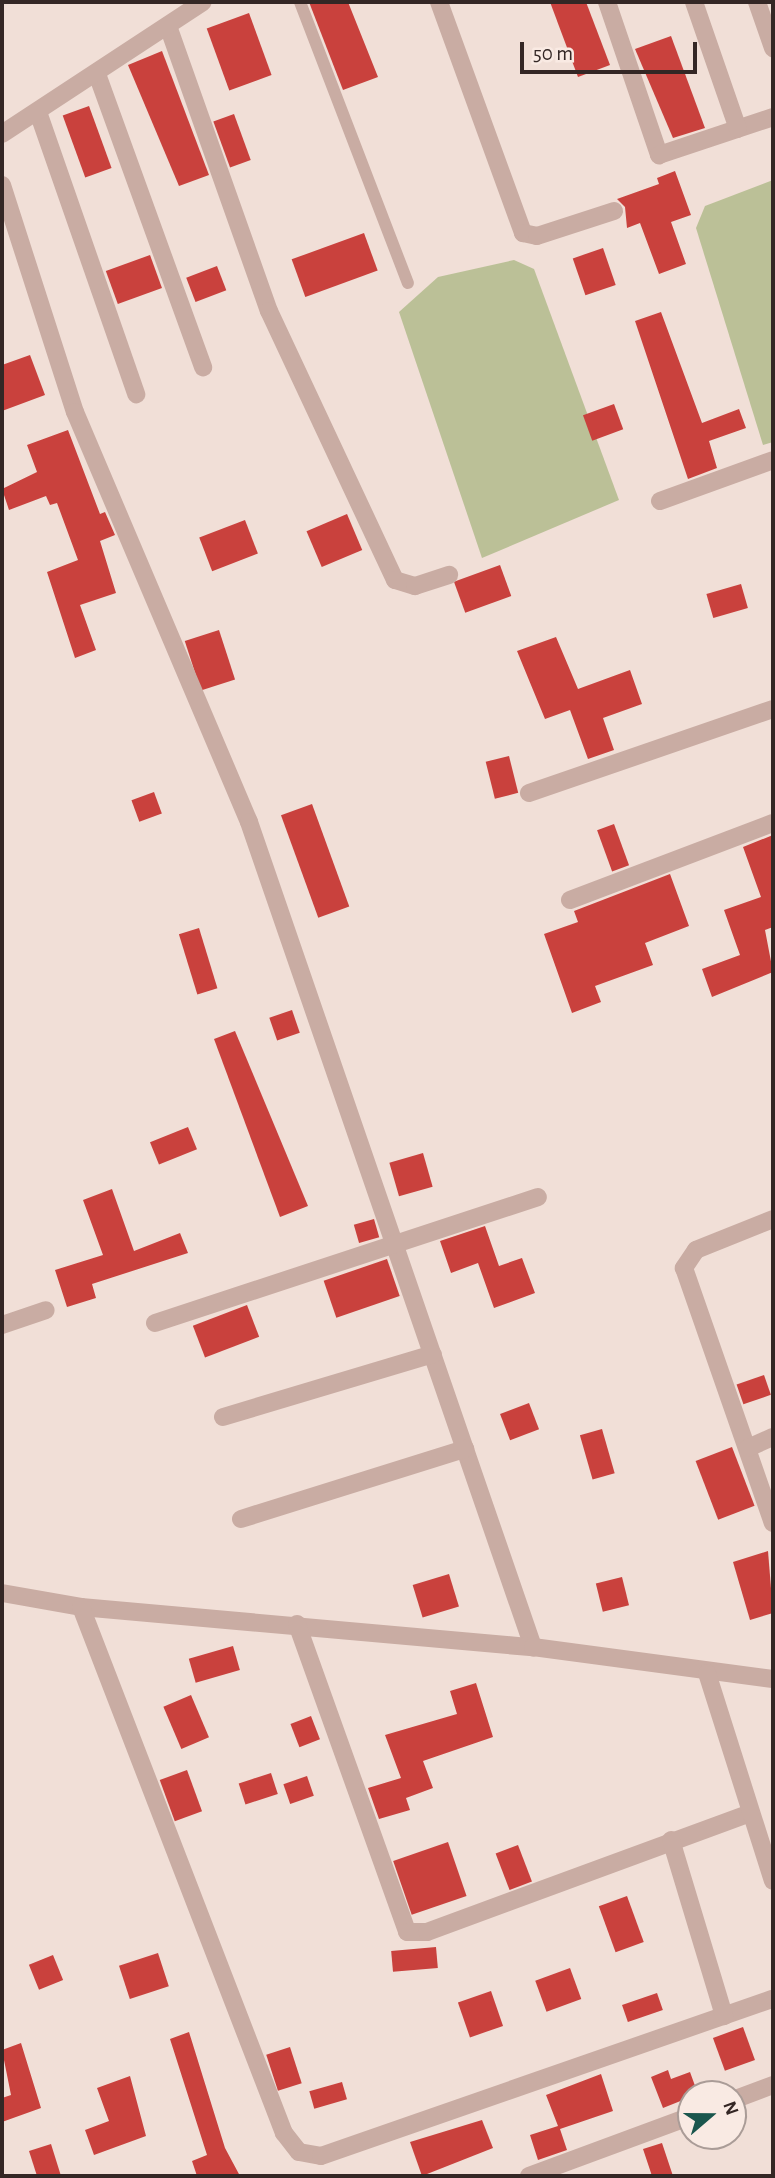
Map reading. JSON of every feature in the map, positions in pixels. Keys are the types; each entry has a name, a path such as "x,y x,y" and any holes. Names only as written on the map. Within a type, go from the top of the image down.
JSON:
{"street":[{"path":"2,134 203,2"},
{"path":"439,2 523,233 537,236 614,211"},
{"path":"607,2 654,150 671,155 773,117"},
{"path":"694,2 738,129"},
{"path":"757,2 773,48"},
{"path":"168,26 269,311 395,580 415,586 449,575"},
{"path":"97,74 203,367"},
{"path":"38,112 136,394"},
{"path":"2,185 75,412 249,822 393,1247 433,1354 533,1647"},
{"path":"660,501 773,460"},
{"path":"529,793 773,709"},
{"path":"570,900 773,823"},
{"path":"155,1323 393,1247 538,1197"},
{"path":"773,1219 696,1250 684,1268 773,1523"},
{"path":"2,1325 46,1310"},
{"path":"223,1417 433,1354"},
{"path":"748,1448 773,1437"},
{"path":"241,1519 465,1449"},
{"path":"2,1593 81,1607 297,1624 533,1647 707,1673 773,1679"},
{"path":"81,1607 284,2133 299,2152 321,2156 773,1999"},
{"path":"297,1624 407,1932 427,1932 671,1840 751,1814"},
{"path":"707,1673 773,1881"},
{"path":"671,1840 724,2016"},
{"path":"747,2095 773,2085"},
{"path":"529,2176 677,2121"}],"lane":[{"path":"300,2 408,283"}],"green space":[{"path":"773,180 773,442 763,445 696,228 705,206"},
{"path":"514,260 534,269 619,500 482,558 399,312 438,277"}],"building":[{"path":"309,2 348,2 378,77 343,90"},
{"path":"550,2 586,2 610,65 578,77"},
{"path":"249,13 272,75 229,90 207,28"},
{"path":"671,36 705,128 673,138 635,49"},
{"path":"162,51 209,175 179,186 128,65"},
{"path":"89,106 112,168 85,178 63,116"},
{"path":"234,114 251,160 230,168 213,122"},
{"path":"675,171 691,215 671,222 686,264 659,274 640,223 627,228 625,207 617,199 659,184 657,178"},
{"path":"364,233 378,271 305,297 292,259"},
{"path":"603,248 616,285 585,295 573,258"},
{"path":"150,255 162,288 118,304 106,271"},
{"path":"217,266 226,290 196,302 186,278"},
{"path":"661,312 702,423 739,409 746,428 709,441 717,468 688,479 635,321"},
{"path":"30,355 45,395 2,411 2,365"},
{"path":"614,404 623,429 592,441 583,415"},
{"path":"68,430 100,514 105,512 115,535 100,541 116,593 80,605 96,650 75,658 47,572 78,560 57,503 50,505 46,496 9,510 2,489 37,472 27,445"},
{"path":"347,514 362,550 322,567 306,531"},
{"path":"245,520 258,554 212,571 199,538"},
{"path":"500,565 511,596 465,613 454,582"},
{"path":"741,584 748,608 713,618 706,594"},
{"path":"219,630 235,679 201,691 185,641"},
{"path":"556,637 578,689 630,670 642,704 603,718 614,750 588,759 570,710 545,719 517,651"},
{"path":"509,756 518,793 495,799 486,762"},
{"path":"154,792 162,814 139,822 131,800"},
{"path":"312,804 349,906 318,918 281,815"},
{"path":"614,824 629,865 612,872 597,830"},
{"path":"773,835 773,927 765,930 773,972 712,997 702,969 740,955 724,910 761,897 743,847"},
{"path":"670,874 689,926 645,943 653,965 595,986 601,1002 572,1013 544,934 578,922 574,911"},
{"path":"199,928 217,988 197,994 179,934"},
{"path":"292,1010 300,1033 277,1041 269,1018"},
{"path":"235,1031 308,1206 280,1217 214,1039"},
{"path":"188,1127 197,1149 159,1165 150,1142"},
{"path":"423,1153 433,1187 399,1196 389,1163"},
{"path":"112,1189 134,1251 180,1233 188,1253 92,1284 96,1298 67,1307 55,1270 103,1255 83,1200"},
{"path":"374,1219 379,1237 359,1243 354,1225"},
{"path":"485,1226 499,1266 522,1258 535,1293 494,1308 478,1263 451,1273 440,1241"},
{"path":"387,1259 400,1296 336,1318 324,1281"},
{"path":"247,1305 259,1337 205,1358 193,1326"},
{"path":"764,1375 771,1395 743,1404 737,1384"},
{"path":"529,1403 539,1429 510,1440 500,1414"},
{"path":"602,1429 615,1473 593,1480 580,1435"},
{"path":"732,1447 755,1506 718,1520 696,1461"},
{"path":"768,1551 773,1613 750,1620 733,1562"},
{"path":"449,1574 459,1607 423,1618 413,1585"},
{"path":"622,1577 629,1605 603,1612 596,1584"},
{"path":"233,1646 240,1670 196,1683 189,1659"},
{"path":"476,1683 493,1737 423,1761 433,1788 406,1798 410,1810 379,1819 368,1788 401,1778 385,1735 457,1714 450,1691"},
{"path":"191,1695 209,1737 181,1749 163,1707"},
{"path":"311,1716 320,1739 299,1747 290,1724"},
{"path":"187,1770 202,1811 175,1821 160,1780"},
{"path":"271,1773 278,1794 245,1804 239,1784"},
{"path":"307,1776 314,1796 290,1804 283,1784"},
{"path":"448,1842 467,1896 412,1915 393,1861"},
{"path":"518,1845 532,1881 510,1890 496,1854"},
{"path":"627,1896 644,1942 616,1952 599,1906"},
{"path":"436,1947 438,1968 393,1972 391,1951"},
{"path":"158,1953 169,1986 130,1999 119,1966"},
{"path":"53,1955 63,1980 39,1990 29,1965"},
{"path":"570,1968 581,1999 547,2012 535,1981"},
{"path":"491,1991 503,2026 470,2037 458,2002"},
{"path":"657,1993 663,2010 628,2022 622,2005"},
{"path":"743,2027 755,2060 725,2071 713,2038"},
{"path":"189,2032 225,2148 240,2176 197,2176 192,2161 207,2155 170,2039"},
{"path":"21,2043 41,2108 2,2122 2,2098 11,2095 2,2050"},
{"path":"290,2047 302,2083 278,2091 266,2055"},
{"path":"668,2070 671,2079 690,2072 693,2080 677,2080 677,2102 663,2108 651,2077"},
{"path":"601,2074 613,2111 560,2129 567,2150 538,2160 530,2135 558,2126 546,2095"},
{"path":"130,2076 146,2136 94,2155 85,2130 109,2121 97,2088"},
{"path":"342,2082 347,2099 314,2109 309,2091"},
{"path":"482,2120 493,2148 422,2176 410,2142"},
{"path":"662,2143 673,2176 652,2176 643,2149"},
{"path":"51,2144 61,2176 37,2176 29,2151"}]}
